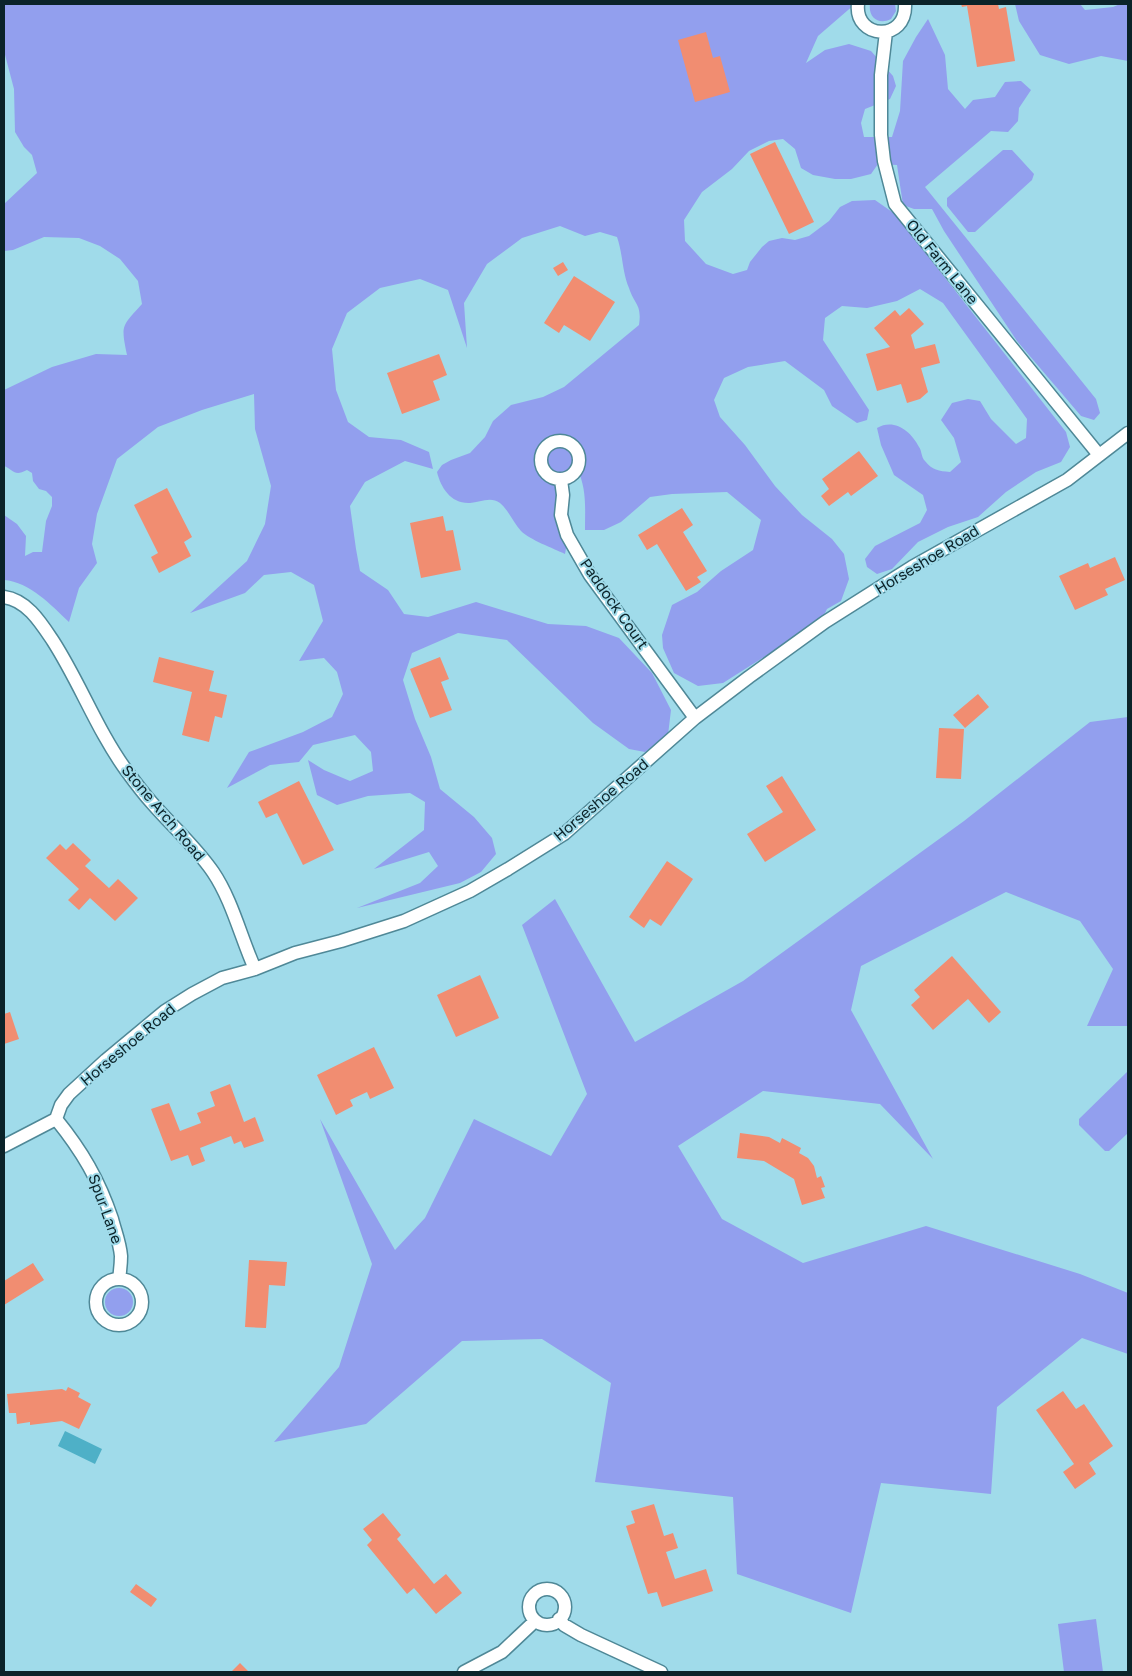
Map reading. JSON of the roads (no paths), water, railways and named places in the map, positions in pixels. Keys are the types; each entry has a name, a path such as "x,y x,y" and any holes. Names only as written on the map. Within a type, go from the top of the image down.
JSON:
{"street":[{"path":"858,4 860,17 864,24 878,32 886,32 899,25 905,11 905,4"},
{"name":"Old Farm Lane","path":"886,32 881,75 881,135 884,161 895,204 1099,455"},
{"name":"Horseshoe Road","path":"56,1119 61,1105 69,1094 106,1060 165,1011 192,994 222,978 255,969 295,953 404,921 470,891 508,870 564,834 695,718 748,677 826,622 912,567 1067,480 1128,433"},
{"name":"Paddock Court","path":"561,480 563,495 561,515 567,535 590,574 695,718"},
{"name":"Stone Arch Road","path":"4,597 20,602 41,622 125,769 151,802 184,836 212,872 224,892 255,969"},
{"path":"4,1146 56,1119"},
{"name":"Spur Lane","path":"56,1119 76,1143 99,1183 120,1247 119,1279"},
{"path":"552,1589 562,1598 565,1605 564,1612 559,1619 549,1625 536,1621 531,1615 529,1602 538,1591 552,1589"},
{"path":"559,1619 564,1625 581,1636 661,1672"},
{"path":"464,1672 502,1652 536,1621"}]}
